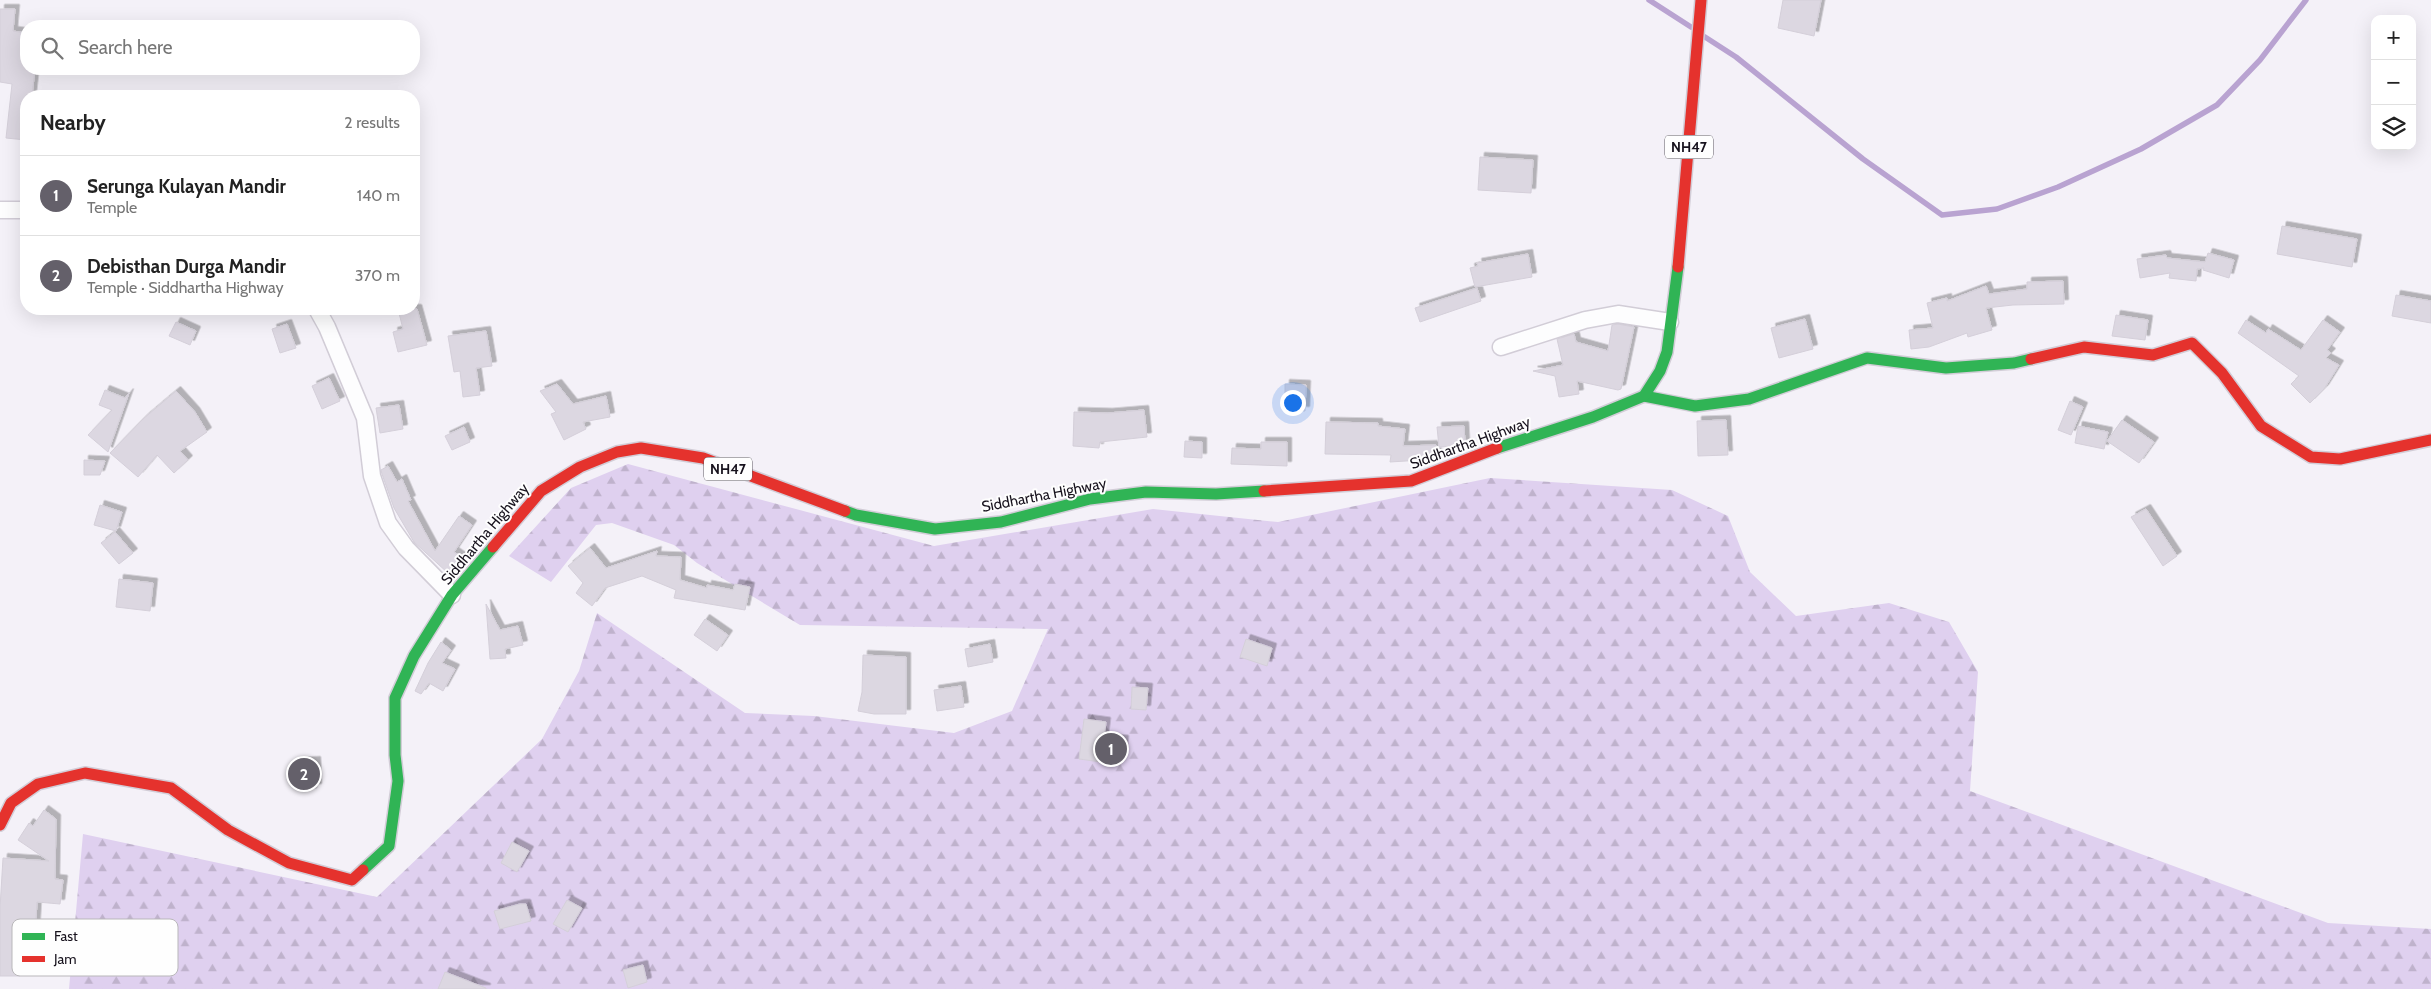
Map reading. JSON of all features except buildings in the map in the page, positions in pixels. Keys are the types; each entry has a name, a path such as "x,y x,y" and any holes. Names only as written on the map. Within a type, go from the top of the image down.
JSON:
{"main road":[{"name":"NH47","path":"1644,396 1660,371 1667,352 1670,322 1676,295 1701,0"},
{"path":"1644,396 1695,406 1749,399 1867,358 1946,368 2014,363 2084,348 2153,355 2192,343 2222,373 2261,426 2311,457 2340,459 2394,446 2431,440"},
{"name":"Siddhartha Highway","path":"0,824 11,803 38,784 86,773 170,788 228,830 289,863 352,880 374,862 389,846 398,781 395,755 395,698 414,656 452,595 541,491 580,467 617,452 641,448 703,458 856,515 935,529 1000,522 1090,499 1146,492 1216,494 1411,481 1479,454 1592,417 1644,396"}],"street":[{"path":"0,210 20,210"},
{"path":"1501,347 1585,320 1618,314 1670,322"},
{"path":"320,315 365,418 372,476 388,523 406,548 452,595"}],"green space":[{"path":"628,464 934,546 1153,509 1278,522 1490,478 1672,490 1728,516 1750,572 1796,616 1889,603 1949,622 1978,672 1970,791 2328,923 2431,929 2431,989 69,989 70,976 178,976 178,919 75,919 83,834 377,897 542,739 579,671 597,613 745,713 814,716 954,733 1012,711 1048,629 800,625 697,563 674,545 612,523 596,525 551,582 509,556 571,488"}],"waterway":[{"path":"1649,0 1691,27"},
{"path":"1705,37 1736,57 1863,159 1942,215 1997,209 2058,187 2141,149 2217,105 2260,60 2306,0"}],"traffic: fast":[{"path":"1497,448 1593,417 1644,396 1660,371 1667,352 1678,267"},
{"path":"1644,396 1695,406 1749,399 1867,358 1946,368 2014,363 2031,359"},
{"path":"845,511 856,515 935,529 1001,522 1090,499 1146,492 1216,494 1264,491"},
{"path":"363,870 389,846 398,781 395,755 395,698 414,656 452,595 493,547"}],"traffic: jam":[{"path":"1678,267 1701,0"},
{"path":"2031,359 2084,347 2153,355 2192,343 2222,373 2261,426 2311,457 2340,459 2431,440"},
{"path":"493,547 541,491 580,467 617,452 641,448 703,458 845,511"},
{"path":"1264,491 1411,481 1497,448"},
{"path":"0,825 11,803 38,784 85,773 171,788 228,830 289,863 352,880 363,870"}],"place":[{"name":"Serunga Kulayan Mandir","path":"1111,749"},
{"name":"Debisthan Durga Mandir","path":"304,774"}]}
